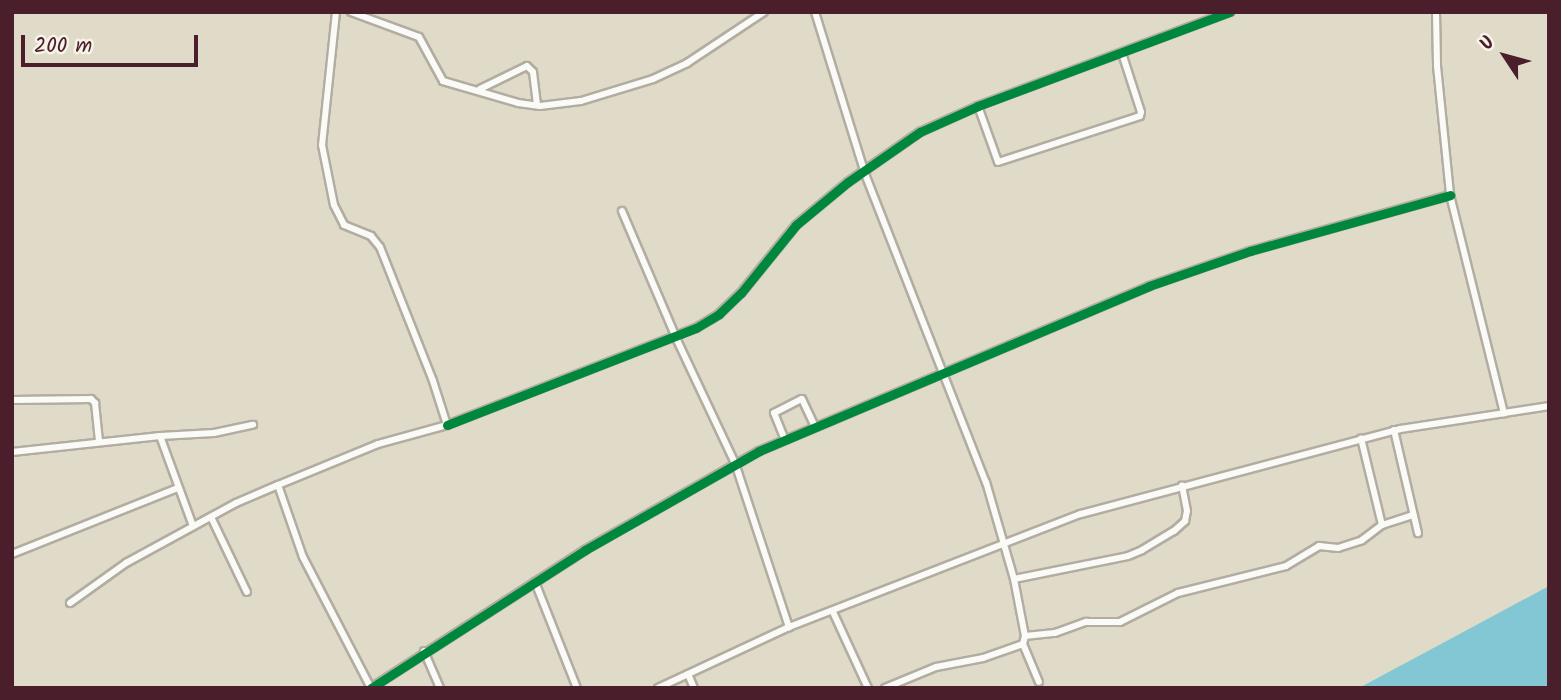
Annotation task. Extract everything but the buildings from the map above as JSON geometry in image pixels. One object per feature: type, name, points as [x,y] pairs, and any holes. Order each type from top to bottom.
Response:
[{"type":"street","points":[[336,12],[323,156],[341,222],[371,236],[380,247],[433,381],[447,425]]},
{"type":"street","points":[[351,12],[419,37],[441,79],[518,103],[537,106],[581,102],[653,79],[687,62],[764,12]]},
{"type":"street","points":[[815,12],[864,170],[986,482],[1014,579],[1024,640],[1039,682]]},
{"type":"street","points":[[70,603],[117,569],[193,526],[278,485],[378,444],[447,425],[676,338],[729,305],[796,225],[864,170],[908,139],[978,106],[1230,12]]},
{"type":"street","points":[[1436,12],[1437,66],[1450,195],[1504,413]]},
{"type":"street","points":[[978,106],[998,162],[1140,116],[1122,53]]},
{"type":"street","points":[[480,89],[527,66],[533,72],[537,106]]},
{"type":"street","points":[[278,485],[303,557],[371,688],[424,651],[535,582],[736,463],[785,440],[1110,302],[1213,263],[1450,195]]},
{"type":"street","points":[[622,211],[676,338],[736,463],[789,627]]},
{"type":"street","points":[[12,400],[91,399],[95,403],[99,442]]},
{"type":"street","points":[[785,440],[774,414],[802,399],[815,427]]},
{"type":"street","points":[[657,688],[789,627],[1081,514],[1394,430],[1549,405]]},
{"type":"street","points":[[12,452],[214,433],[253,425]]},
{"type":"street","points":[[1394,430],[1418,533]]},
{"type":"street","points":[[160,436],[193,526]]},
{"type":"street","points":[[1361,438],[1382,525]]},
{"type":"street","points":[[1014,579],[1128,556],[1142,550],[1174,531],[1185,520],[1187,510],[1182,485]]},
{"type":"street","points":[[12,554],[178,488]]},
{"type":"street","points":[[885,688],[936,667],[983,658],[1024,640],[1086,622],[1120,622],[1178,593],[1286,566],[1319,547],[1334,548],[1360,541],[1382,525],[1413,515]]},
{"type":"street","points":[[211,517],[247,592]]},
{"type":"street","points":[[535,582],[576,688]]},
{"type":"street","points":[[832,612],[868,688]]},
{"type":"street","points":[[424,651],[440,688]]},
{"type":"street","points":[[688,674],[694,688]]},
{"type":"water","points":[[1549,586],[1549,688],[1359,688]]},
{"type":"cycle path","points":[[447,425],[696,328],[719,314],[741,293],[796,225],[848,182],[920,132],[978,106],[1230,12]]},
{"type":"cycle path","points":[[371,688],[585,550],[759,451],[1149,286],[1250,251],[1450,195]]}]
